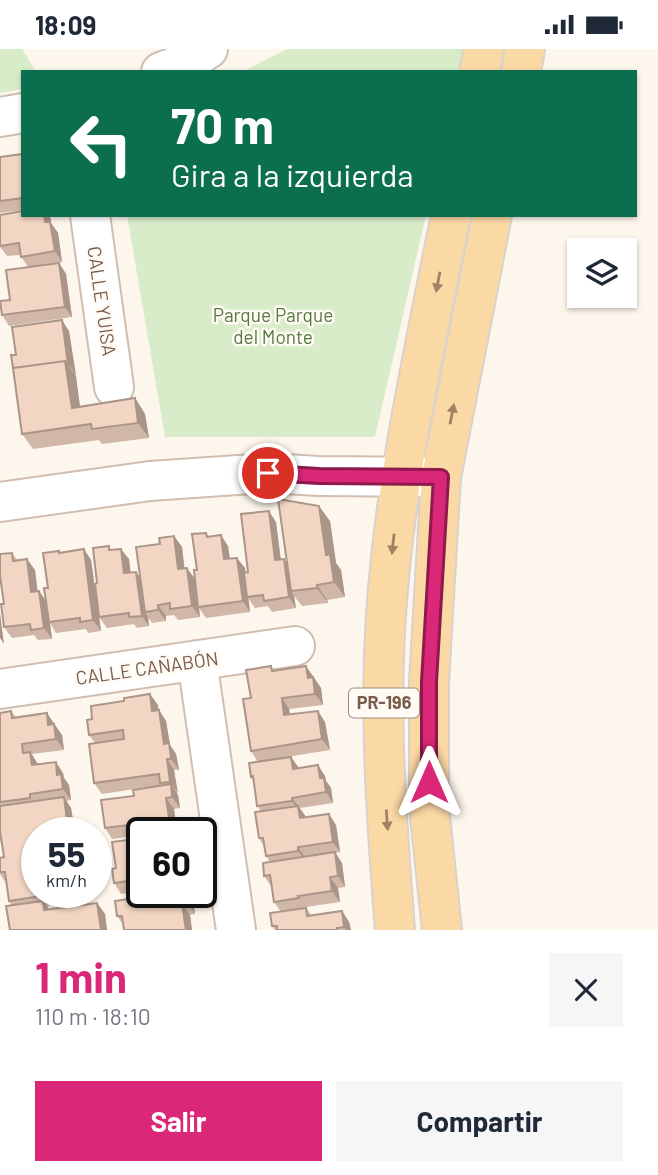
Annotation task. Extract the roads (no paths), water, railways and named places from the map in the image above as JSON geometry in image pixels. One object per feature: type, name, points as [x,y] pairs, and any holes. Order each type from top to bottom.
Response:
[{"type":"main road","points":[[479,70],[484,49]]},
{"type":"main road","points":[[521,70],[525,49]]},
{"type":"main road","name":"PR-196","points":[[394,930],[384,778],[384,654],[392,548],[406,443],[451,217]]},
{"type":"main road","name":"PR-196","points":[[442,930],[429,807],[429,682],[441,477],[492,217]]},
{"type":"street","points":[[166,70],[190,61],[208,49]]},
{"type":"street","points":[[0,117],[21,113]]},
{"type":"street","name":"CALLE YUISA","points":[[90,217],[114,387]]},
{"type":"street","points":[[0,502],[150,481],[268,473],[441,477]]},
{"type":"street","name":"CALLE CAÑABÓN","points":[[0,689],[295,646]]},
{"type":"street","points":[[197,660],[236,930]]},
{"type":"park label","name":"Parque Parque del Monte","points":[[273,326]]}]
